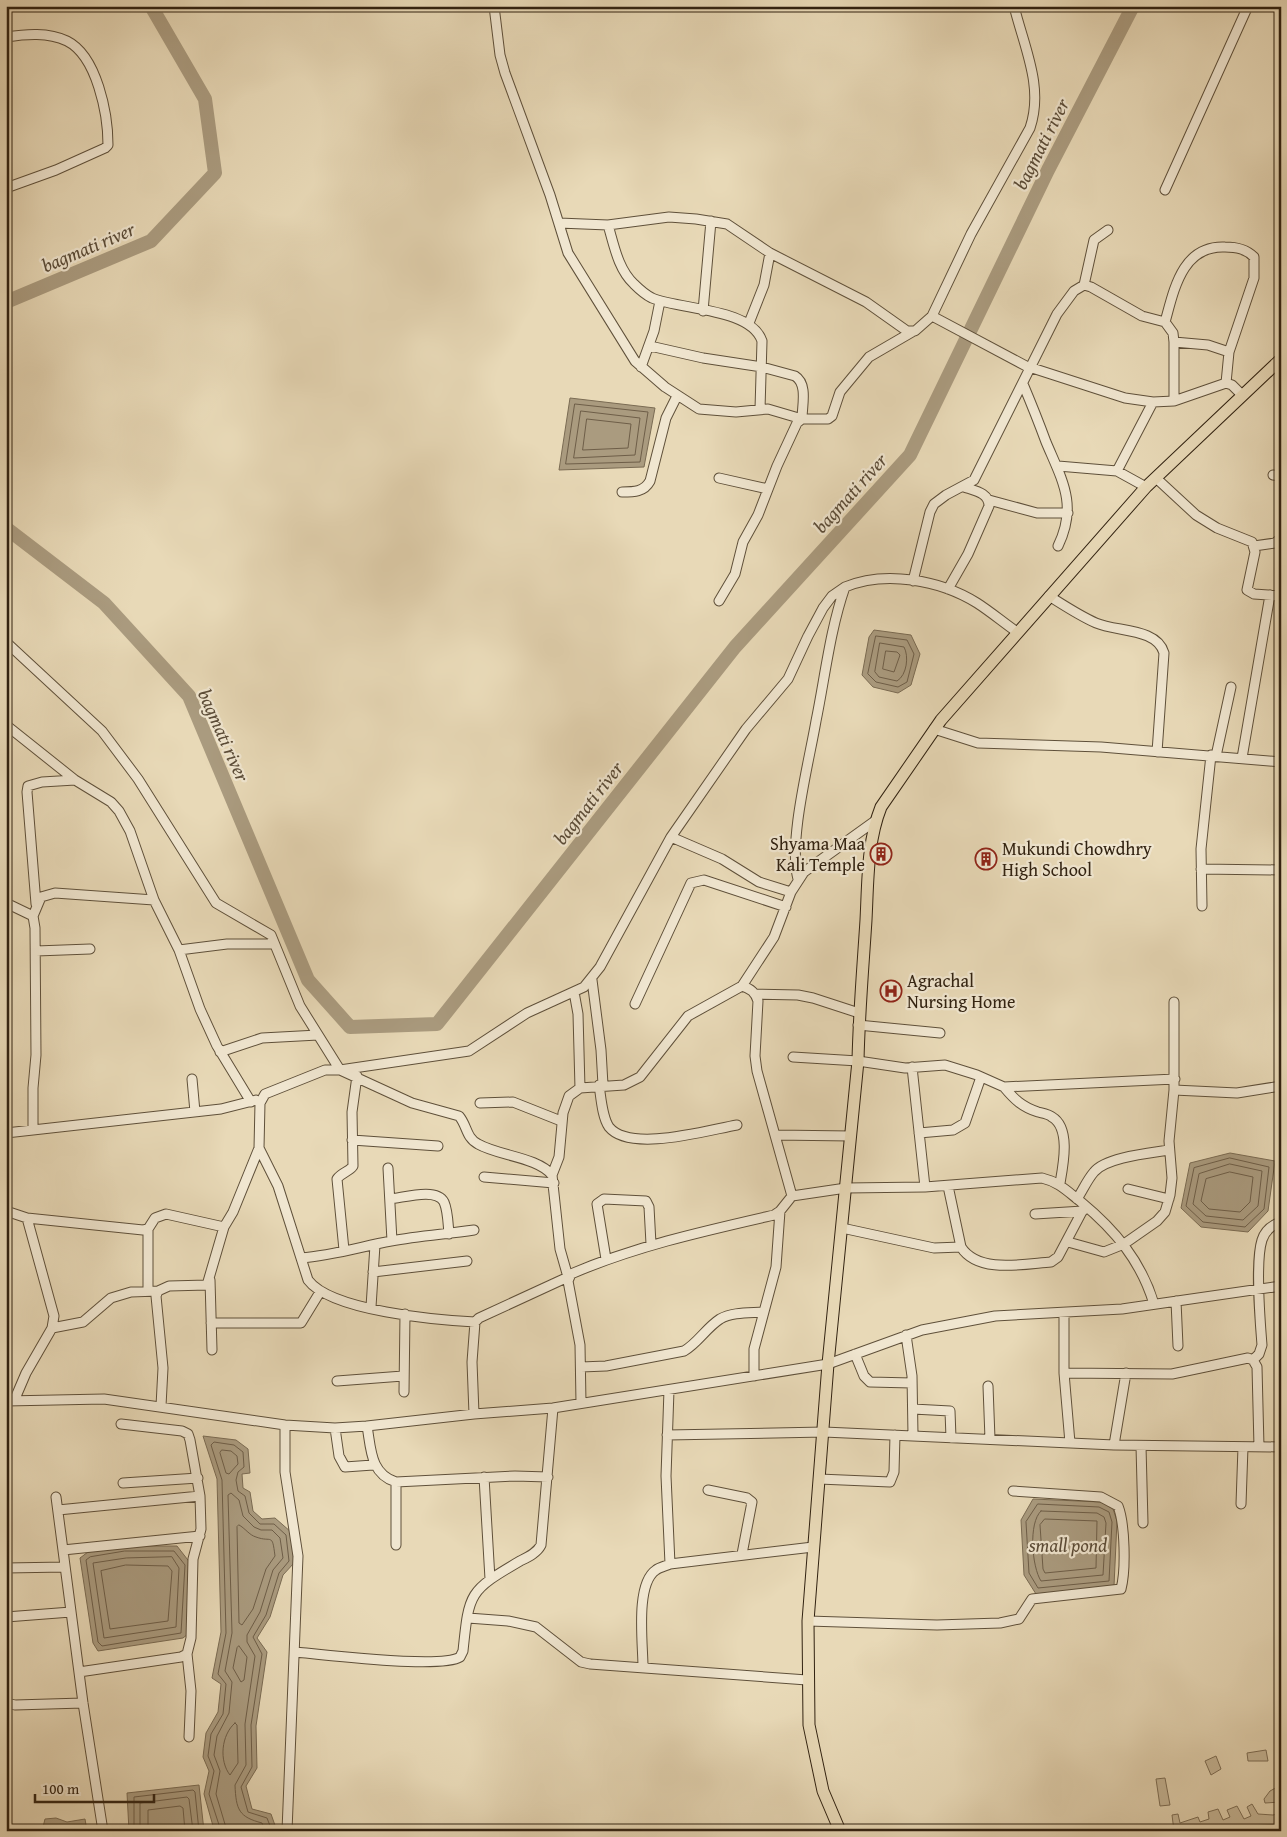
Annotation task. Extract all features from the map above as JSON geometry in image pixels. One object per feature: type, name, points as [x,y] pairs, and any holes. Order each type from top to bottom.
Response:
[{"type":"main road","points":[[840,1831],[823,1791],[809,1726],[807,1680],[808,1621],[828,1364],[858,1060],[858,1019],[869,872],[876,821],[881,807],[934,729],[1049,596],[1146,487],[1281,359]]},
{"type":"street","points":[[494,6],[500,55],[505,73],[568,253],[609,322],[641,367],[677,396],[699,409],[736,412],[760,409],[802,419],[828,419],[834,410],[840,392],[868,357],[926,324],[932,316],[971,234],[1030,128],[1036,111],[1035,82],[1014,6]]},
{"type":"street","points":[[1165,190],[1248,6]]},
{"type":"street","points":[[6,37],[44,35],[56,37],[69,42],[83,54],[90,64],[102,96],[108,145],[56,170],[6,188]]},
{"type":"street","points":[[558,223],[608,225],[669,218],[727,224],[770,254],[866,302],[890,321],[912,332]]},
{"type":"street","points":[[703,311],[712,221]]},
{"type":"street","points":[[608,225],[622,268],[632,283],[650,297],[703,311],[725,314],[749,323],[759,333],[762,341],[760,409]]},
{"type":"street","points":[[913,581],[930,512],[934,504],[946,495],[974,480],[1022,384],[1028,366],[1057,314],[1074,291],[1084,284],[1094,240],[1108,230]]},
{"type":"street","points":[[1165,322],[1180,274],[1191,258],[1220,247],[1240,248],[1249,252],[1254,257],[1254,278],[1229,352],[1226,383]]},
{"type":"street","points":[[749,323],[762,291],[770,254]]},
{"type":"street","points":[[1084,284],[1142,316],[1165,322],[1173,333],[1174,401]]},
{"type":"street","points":[[641,367],[650,346],[660,300]]},
{"type":"street","points":[[932,316],[1028,366],[1098,390],[1153,402],[1174,401],[1226,383],[1232,384],[1242,395]]},
{"type":"street","points":[[1174,342],[1208,345],[1229,352]]},
{"type":"street","points":[[650,346],[703,358],[762,367],[791,375],[802,382],[802,419]]},
{"type":"street","points":[[1022,384],[1066,486],[1068,513],[1064,533],[1058,546]]},
{"type":"street","points":[[622,492],[638,491],[648,485],[666,418],[677,396]]},
{"type":"street","points":[[1116,471],[1153,402]]},
{"type":"street","points":[[719,601],[735,574],[743,542],[758,515],[797,423],[802,419]]},
{"type":"street","points":[[1058,466],[1116,471],[1146,487]]},
{"type":"street","points":[[719,478],[768,489]]},
{"type":"street","points":[[1156,478],[1196,515],[1217,528],[1252,542],[1254,546],[1247,590],[1254,594],[1281,596]]},
{"type":"street","points":[[964,487],[984,494],[989,500],[1037,513],[1068,513]]},
{"type":"street","points":[[948,589],[968,554],[989,506],[989,500]]},
{"type":"street","points":[[1254,546],[1275,542],[1281,538]]},
{"type":"street","points":[[6,1133],[195,1112],[251,1102],[273,1090],[325,1070],[340,1070],[469,1051],[527,1013],[584,987],[592,980],[671,837],[746,729],[788,679],[808,636],[823,608],[832,596],[845,587],[861,580],[913,581],[948,589],[977,603],[1018,632]]},
{"type":"street","points":[[798,879],[794,864],[801,806],[833,630],[845,587]]},
{"type":"street","points":[[1242,758],[1270,595]]},
{"type":"street","points":[[1049,596],[1082,617],[1100,625],[1138,633],[1161,645],[1164,654],[1157,752]]},
{"type":"street","points":[[6,642],[102,731],[138,778],[177,838],[210,896],[228,911],[266,930],[274,944],[300,1006],[340,1070],[357,1076],[412,1103],[459,1116],[468,1135],[479,1145],[543,1166],[553,1179]]},
{"type":"street","points":[[1202,906],[1201,849],[1214,756],[1231,687]]},
{"type":"street","points":[[6,725],[75,780],[111,802],[119,811],[130,832],[154,900],[158,903],[179,950],[200,1009],[220,1052],[251,1102]]},
{"type":"street","points":[[934,729],[978,743],[1101,747],[1281,762]]},
{"type":"street","points":[[36,904],[28,786],[42,782],[75,780]]},
{"type":"street","points":[[581,1404],[580,1345],[568,1277],[560,1249],[553,1179],[558,1158],[561,1121],[569,1096],[580,1088],[624,1085],[634,1082],[688,1016],[742,986],[774,937],[798,879],[814,863],[876,821]]},
{"type":"street","points":[[671,837],[722,859],[759,882],[791,892]]},
{"type":"street","points":[[1201,869],[1281,870]]},
{"type":"street","points":[[635,1004],[692,883],[704,880],[786,907]]},
{"type":"street","points":[[33,1130],[33,1088],[36,1055],[36,950],[33,916],[36,904],[40,897],[54,893],[154,900]]},
{"type":"street","points":[[6,902],[33,916]]},
{"type":"street","points":[[179,950],[227,944],[274,944]]},
{"type":"street","points":[[36,950],[90,949]]},
{"type":"street","points":[[592,980],[601,1050],[601,1086],[607,1123],[616,1132],[632,1139],[651,1139],[737,1125]]},
{"type":"street","points":[[742,986],[751,989],[756,994],[758,1001],[755,1056],[757,1071],[792,1196]]},
{"type":"street","points":[[574,992],[578,1014],[580,1088]]},
{"type":"street","points":[[756,994],[813,998],[858,1019],[940,1033]]},
{"type":"street","points":[[1068,1242],[1100,1252],[1124,1244],[1158,1221],[1165,1212],[1172,1178],[1169,1124],[1175,1079],[1174,1002]]},
{"type":"street","points":[[220,1052],[273,1037],[318,1035]]},
{"type":"street","points":[[793,1056],[858,1060],[892,1067],[945,1065],[982,1077],[1004,1087],[1021,1105],[1052,1117],[1057,1121],[1063,1137],[1065,1155],[1060,1183]]},
{"type":"street","points":[[912,1067],[925,1187]]},
{"type":"street","points":[[344,1250],[338,1179],[340,1174],[351,1170],[353,1166],[352,1112],[357,1076]]},
{"type":"street","points":[[919,1133],[953,1130],[965,1123],[982,1077]]},
{"type":"street","points":[[192,1079],[195,1112]]},
{"type":"street","points":[[1004,1087],[1175,1079]]},
{"type":"street","points":[[1174,1090],[1237,1093],[1281,1086]]},
{"type":"street","points":[[212,1350],[210,1280],[224,1227],[233,1212],[259,1148],[261,1098]]},
{"type":"street","points":[[480,1103],[513,1102],[561,1121]]},
{"type":"street","points":[[775,1135],[851,1136]]},
{"type":"street","points":[[352,1140],[438,1146]]},
{"type":"street","points":[[259,1148],[278,1186],[308,1280],[320,1292],[340,1301],[405,1314],[437,1320],[475,1322]]},
{"type":"street","points":[[1077,1199],[1094,1171],[1100,1167],[1132,1156],[1169,1150]]},
{"type":"street","points":[[388,1168],[392,1241]]},
{"type":"street","points":[[484,1177],[553,1179]]},
{"type":"street","points":[[474,1414],[472,1362],[475,1322],[479,1318],[606,1259],[651,1244],[774,1215],[780,1211],[792,1196],[846,1188],[948,1186],[1042,1178],[1060,1183],[1077,1199],[1084,1209],[1124,1244],[1149,1288],[1154,1304]]},
{"type":"street","points":[[948,1186],[961,1246],[965,1253],[994,1265],[1051,1262],[1058,1257],[1068,1242],[1084,1209]]},
{"type":"street","points":[[1128,1189],[1169,1199]]},
{"type":"street","points":[[390,1199],[430,1194],[438,1196],[443,1200],[446,1207],[449,1234]]},
{"type":"street","points":[[606,1259],[597,1204],[604,1199],[646,1202],[649,1207],[651,1244]]},
{"type":"street","points":[[1035,1214],[1084,1209]]},
{"type":"street","points":[[6,1211],[27,1218],[148,1229]]},
{"type":"street","points":[[754,1376],[754,1350],[776,1267],[780,1211]]},
{"type":"street","points":[[148,1292],[148,1229],[155,1218],[166,1214],[224,1227]]},
{"type":"street","points":[[10,1401],[52,1328],[54,1316],[27,1218]]},
{"type":"street","points":[[1253,1360],[1259,1354],[1262,1345],[1259,1259],[1262,1240],[1267,1231],[1281,1222]]},
{"type":"street","points":[[842,1228],[934,1248],[961,1246]]},
{"type":"street","points":[[301,1258],[326,1257],[344,1250],[392,1241],[474,1230]]},
{"type":"street","points":[[371,1307],[375,1245]]},
{"type":"street","points":[[373,1272],[467,1261]]},
{"type":"street","points":[[52,1328],[83,1322],[111,1298],[132,1292],[158,1291],[169,1286],[207,1285],[210,1280]]},
{"type":"street","points":[[10,1401],[104,1399],[285,1425],[335,1428],[367,1426],[474,1414],[553,1408],[828,1364],[906,1336],[995,1316],[1122,1309],[1281,1286]]},
{"type":"street","points":[[158,1291],[156,1303],[162,1335],[164,1368],[161,1406]]},
{"type":"street","points":[[211,1323],[301,1323],[320,1292]]},
{"type":"street","points":[[1176,1301],[1178,1346]]},
{"type":"street","points":[[581,1367],[606,1366],[684,1351],[692,1346],[721,1318],[763,1312]]},
{"type":"street","points":[[1064,1313],[1064,1373],[1070,1442]]},
{"type":"street","points":[[404,1392],[405,1314]]},
{"type":"street","points":[[906,1336],[912,1383],[913,1435]]},
{"type":"street","points":[[855,1354],[864,1376],[870,1382],[912,1383]]},
{"type":"street","points":[[1064,1373],[1172,1374],[1248,1358],[1253,1360],[1257,1367],[1259,1447]]},
{"type":"street","points":[[1114,1445],[1126,1373]]},
{"type":"street","points":[[337,1381],[403,1376]]},
{"type":"street","points":[[988,1386],[990,1439]]},
{"type":"street","points":[[669,1390],[666,1515],[670,1564]]},
{"type":"street","points":[[296,1652],[386,1660],[455,1660],[463,1651],[470,1602],[474,1592],[490,1578],[539,1549],[543,1536],[553,1408]]},
{"type":"street","points":[[913,1409],[950,1410],[951,1438]]},
{"type":"street","points":[[121,1424],[182,1431],[188,1434],[198,1478],[200,1536],[193,1559],[192,1638],[187,1654],[191,1691],[189,1737]]},
{"type":"street","points":[[285,1425],[285,1472],[298,1556],[296,1652],[287,1831]]},
{"type":"street","points":[[367,1426],[374,1465],[390,1480],[396,1482],[484,1477],[548,1477]]},
{"type":"street","points":[[335,1428],[339,1456],[345,1467],[374,1465]]},
{"type":"street","points":[[667,1435],[824,1432],[1141,1446],[1281,1447]]},
{"type":"street","points":[[819,1479],[890,1482],[894,1472],[895,1435]]},
{"type":"street","points":[[1141,1446],[1143,1523]]},
{"type":"street","points":[[1241,1504],[1243,1447]]},
{"type":"street","points":[[484,1477],[490,1578]]},
{"type":"street","points":[[123,1483],[198,1478]]},
{"type":"street","points":[[396,1482],[396,1544]]},
{"type":"street","points":[[708,1490],[750,1500],[751,1508],[742,1554]]},
{"type":"street","points":[[808,1621],[937,1625],[1000,1623],[1019,1619],[1032,1599],[1121,1589],[1123,1576],[1122,1516],[1118,1506],[1101,1497],[1014,1491]]},
{"type":"street","points":[[58,1510],[200,1496]]},
{"type":"street","points":[[56,1497],[82,1703],[103,1831]]},
{"type":"street","points":[[63,1550],[200,1536]]},
{"type":"street","points":[[643,1667],[643,1592],[655,1570],[670,1564],[813,1547]]},
{"type":"street","points":[[6,1568],[65,1567]]},
{"type":"street","points":[[6,1617],[71,1612]]},
{"type":"street","points":[[468,1618],[508,1620],[536,1626],[581,1662],[807,1680]]},
{"type":"street","points":[[79,1672],[181,1657],[187,1654]]},
{"type":"street","points":[[6,1703],[15,1705],[82,1703]]},
{"type":"shaded area","points":[[1266,1750],[1268,1761],[1248,1761],[1247,1753]]},
{"type":"shaded area","points":[[1216,1756],[1221,1769],[1211,1775],[1205,1761]]},
{"type":"shaded area","points":[[1165,1778],[1170,1805],[1160,1806],[1156,1779]]},
{"type":"shaded area","points":[[1281,1785],[1281,1802],[1265,1803],[1264,1799],[1270,1791]]},
{"type":"shaded area","points":[[1252,1804],[1258,1814],[1273,1815],[1281,1813],[1281,1824],[1174,1831],[1172,1815],[1178,1814],[1180,1823],[1198,1817],[1200,1822],[1209,1819],[1208,1812],[1218,1809],[1223,1820],[1230,1817],[1227,1810],[1237,1806],[1244,1819],[1251,1816],[1247,1807]]},
{"type":"water","points":[[570,398],[655,408],[644,467],[559,470]]},
{"type":"water","points":[[874,630],[911,635],[920,654],[911,685],[898,693],[873,687],[862,675],[869,637]]},
{"type":"water","points":[[1230,1153],[1275,1161],[1268,1211],[1248,1232],[1201,1227],[1181,1208],[1190,1163]]},
{"type":"water","points":[[203,1436],[236,1440],[248,1449],[250,1473],[242,1474],[243,1488],[250,1492],[253,1511],[262,1519],[275,1518],[291,1532],[294,1563],[283,1575],[270,1617],[257,1638],[267,1652],[256,1726],[257,1768],[246,1786],[252,1809],[271,1814],[277,1831],[218,1831],[213,1826],[204,1794],[209,1771],[203,1757],[206,1733],[218,1712],[221,1684],[212,1678],[221,1632],[217,1479]]},
{"type":"water","name":"small pond","points":[[1033,1499],[1101,1502],[1113,1509],[1117,1521],[1114,1586],[1036,1594],[1024,1575],[1021,1520]]},
{"type":"water","points":[[125,1546],[177,1546],[191,1564],[188,1634],[183,1638],[98,1651],[93,1643],[80,1558],[88,1552]]},
{"type":"water","points":[[199,1785],[204,1831],[129,1831],[127,1793]]},
{"type":"water","points":[[56,1818],[67,1822],[85,1819],[87,1831],[42,1831],[45,1819]]},
{"type":"waterway","name":"bagmati river","points":[[6,302],[151,241],[215,173],[205,99],[151,6]]},
{"type":"waterway","name":"bagmati river","points":[[6,528],[104,603],[189,696],[308,980],[350,1027],[437,1024],[735,647],[910,455],[1048,170],[1133,6]]},
{"type":"place","name":"Shyama Maa Kali Temple","points":[[881,854]]},
{"type":"place","name":"Mukundi Chowdhry High School","points":[[986,859]]},
{"type":"place","name":"Agrachal Nursing Home","points":[[891,991]]}]
